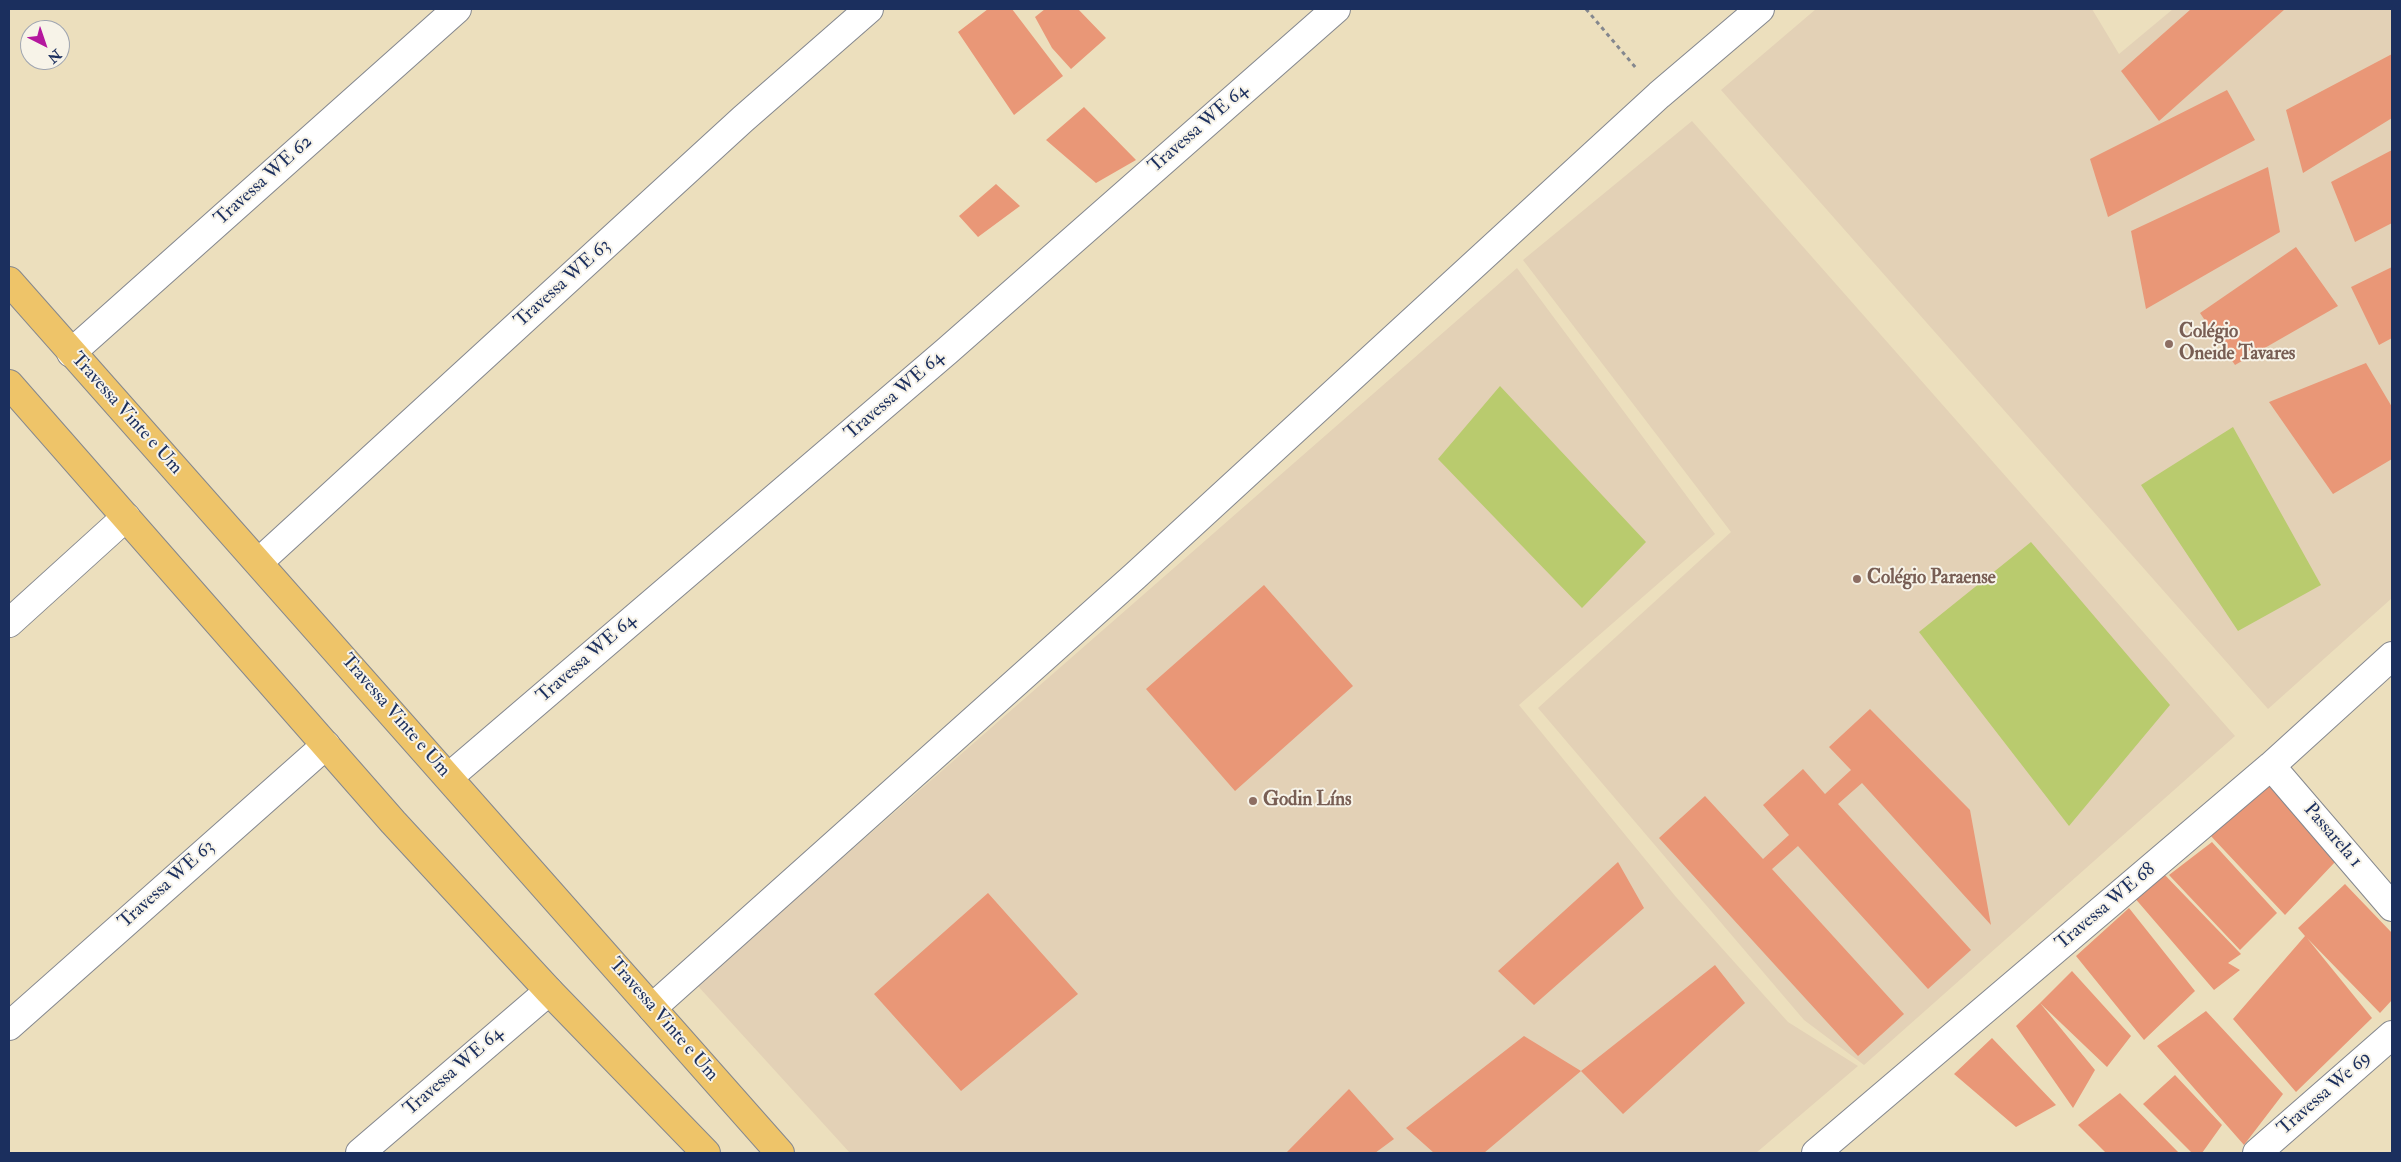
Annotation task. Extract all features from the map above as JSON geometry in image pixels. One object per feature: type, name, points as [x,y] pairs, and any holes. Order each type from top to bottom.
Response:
[{"type":"main road","name":"Travessa Vinte e Um","points":[[9,281],[780,1153]]},
{"type":"main road","points":[[9,384],[393,822],[549,991],[706,1153]]},
{"type":"street","name":"Travessa WE 62","points":[[71,353],[457,9]]},
{"type":"street","name":"Travessa WE 63","points":[[259,562],[743,119],[869,9]]},
{"type":"street","name":"Travessa WE 64","points":[[449,777],[939,357],[1336,9]]},
{"type":"street","points":[[652,1008],[1135,576],[1660,95],[1760,9]]},
{"type":"street","points":[[9,622],[126,517]]},
{"type":"street","name":"Travessa WE 68","points":[[1816,1153],[2271,766],[2392,656]]},
{"type":"street","name":"Travessa WE 63","points":[[9,1026],[326,745]]},
{"type":"street","name":"Passarela 1","points":[[2271,766],[2392,907]]},
{"type":"street","name":"Travessa WE 64","points":[[360,1153],[549,991]]},
{"type":"street","name":"Travessa We 69","points":[[2257,1153],[2392,1034]]},
{"type":"path","points":[[1586,9],[1660,95]]},
{"type":"shaded area","name":"Colégio Oneide Tavares","points":[[1816,9],[2092,9],[2119,54],[2173,9],[2392,9],[2392,598],[2268,709],[1721,90]]},
{"type":"shaded area","points":[[1692,121],[2235,736],[1864,1065],[1804,1020],[1538,708],[1731,532],[1523,260]]},
{"type":"shaded area","name":"Godin Líns","points":[[1517,268],[1715,534],[1519,705],[1676,897],[1788,1022],[1858,1066],[1756,1153],[850,1153],[697,985]]},
{"type":"green space","points":[[1500,386],[1646,542],[1582,608],[1438,459]]},
{"type":"green space","points":[[2233,427],[2321,585],[2238,631],[2141,485]]},
{"type":"green space","points":[[2031,542],[2170,705],[2069,826],[1919,632]]},
{"type":"building","points":[[988,9],[1012,9],[1063,76],[1014,115],[958,32]]},
{"type":"building","points":[[1045,9],[1078,9],[1106,38],[1071,69],[1052,48],[1035,17]]},
{"type":"building","points":[[2191,9],[2285,9],[2159,121],[2121,71]]},
{"type":"building","points":[[2392,54],[2392,118],[2303,173],[2286,110]]},
{"type":"building","points":[[2227,90],[2255,140],[2108,217],[2090,159]]},
{"type":"building","points":[[1084,107],[1136,160],[1096,183],[1046,140]]},
{"type":"building","points":[[2392,150],[2392,223],[2355,242],[2331,182]]},
{"type":"building","points":[[2268,167],[2280,232],[2146,309],[2131,231]]},
{"type":"building","points":[[996,184],[1020,206],[978,237],[959,216]]},
{"type":"building","points":[[2296,247],[2338,306],[2235,365],[2200,313]]},
{"type":"building","points":[[2392,267],[2392,338],[2379,345],[2351,287]]},
{"type":"building","points":[[2366,363],[2392,407],[2392,459],[2333,494],[2269,402]]},
{"type":"building","points":[[1264,585],[1353,686],[1235,791],[1146,689]]},
{"type":"building","points":[[1870,709],[1970,810],[1991,925],[1862,783],[1838,804],[1971,950],[1928,989],[1798,846],[1772,869],[1904,1014],[1858,1056],[1659,838],[1705,796],[1763,859],[1789,835],[1763,805],[1803,769],[1825,794],[1851,770],[1829,747]]},
{"type":"building","points":[[2267,783],[2335,862],[2285,915],[2209,834]]},
{"type":"building","points":[[2212,842],[2277,913],[2240,950],[2169,875]]},
{"type":"building","points":[[1618,862],[1644,908],[1534,1005],[1498,971]]},
{"type":"building","points":[[2163,873],[2241,954],[2228,963],[2240,970],[2214,990],[2133,896]]},
{"type":"building","points":[[2345,884],[2392,933],[2392,1000],[2380,1013],[2307,938],[2372,1018],[2296,1092],[2233,1019],[2305,936],[2298,928]]},
{"type":"building","points":[[988,893],[1078,994],[961,1091],[874,994]]},
{"type":"building","points":[[2129,908],[2195,991],[2144,1040],[2076,956]]},
{"type":"building","points":[[1715,965],[1745,1003],[1623,1114],[1581,1071]]},
{"type":"building","points":[[2072,971],[2131,1036],[2107,1067],[2040,1003]]},
{"type":"building","points":[[2040,1003],[2095,1070],[2073,1108],[2016,1026]]},
{"type":"building","points":[[2206,1011],[2283,1094],[2244,1145],[2157,1046]]},
{"type":"building","points":[[1524,1036],[1581,1071],[1484,1153],[1434,1153],[1406,1128]]},
{"type":"building","points":[[1992,1038],[2056,1105],[2016,1127],[1954,1074]]},
{"type":"building","points":[[2175,1075],[2222,1125],[2202,1153],[2192,1153],[2143,1104]]},
{"type":"building","points":[[1349,1089],[1394,1139],[1375,1153],[1286,1153]]},
{"type":"building","points":[[2120,1093],[2179,1153],[2106,1153],[2078,1125]]},
{"type":"place","name":"Colégio Oneide Tavares","points":[[2169,344]]},
{"type":"place","name":"Colégio Paraense","points":[[1857,579]]},
{"type":"place","name":"Godin Líns","points":[[1253,801]]}]
